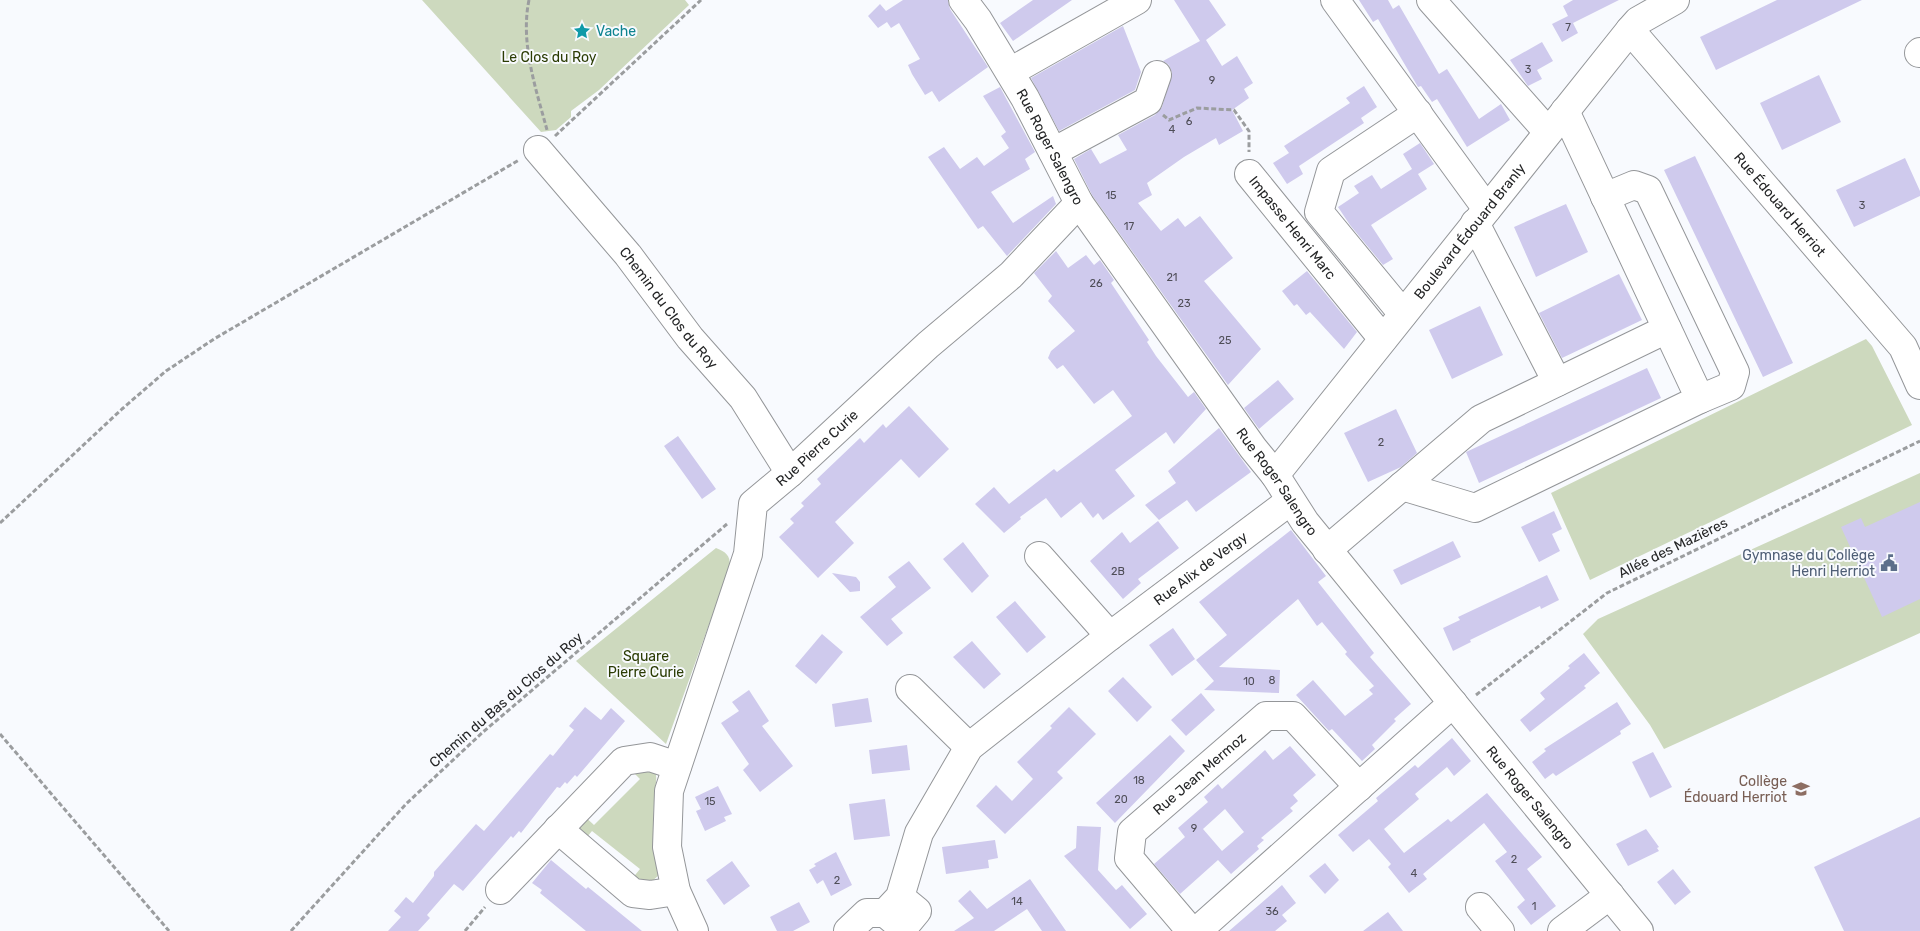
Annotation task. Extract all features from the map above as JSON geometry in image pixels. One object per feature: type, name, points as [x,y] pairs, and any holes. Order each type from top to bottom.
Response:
[{"type":"street","name":"Rue Roger Salengro","points":[[963,0],[978,20],[1010,72],[1079,203],[1253,448],[1275,475],[1290,501],[1327,550],[1639,931]]},
{"type":"street","points":[[1010,72],[1137,0]]},
{"type":"street","points":[[1336,0],[1418,113],[1481,216],[1556,382]]},
{"type":"street","points":[[1431,0],[1548,132]]},
{"type":"street","name":"Boulevard Édouard Branly","points":[[1275,475],[1630,30],[1638,21],[1675,0]]},
{"type":"street","name":"Rue Édouard Herriot","points":[[1630,30],[1903,347],[1920,386]]},
{"type":"street","points":[[1053,152],[1148,101],[1157,74]]},
{"type":"street","points":[[1565,111],[1700,399]]},
{"type":"street","points":[[1403,314],[1319,212],[1331,171],[1418,113]]},
{"type":"street","name":"Chemin du Clos du Roy","points":[[545,145],[690,338],[743,398],[790,473]]},
{"type":"street","name":"Impasse Henri Marc","points":[[1249,174],[1383,339]]},
{"type":"street","points":[[1402,486],[1475,508],[1700,399],[1731,386],[1735,372],[1648,190],[1634,185],[1605,197]]},
{"type":"street","name":"Rue Pierre Curie","points":[[753,504],[790,473],[928,345],[1011,276],[1079,203]]},
{"type":"street","points":[[1327,550],[1481,419],[1667,329]]},
{"type":"street","name":"Rue Alix de Vergy","points":[[898,917],[920,833],[969,747],[1110,636],[1290,501]]},
{"type":"street","points":[[694,931],[676,891],[667,847],[669,791],[748,554],[753,504]]},
{"type":"street","points":[[1038,556],[1110,636]]},
{"type":"street","points":[[910,689],[969,747]]},
{"type":"street","points":[[1197,931],[1359,787],[1455,706]]},
{"type":"street","name":"Rue Jean Mermoz","points":[[1191,931],[1129,858],[1132,832],[1266,716],[1293,716],[1359,787]]},
{"type":"street","points":[[500,890],[624,761],[650,757],[677,766]]},
{"type":"street","points":[[558,829],[633,893],[650,895],[676,891]]},
{"type":"street","points":[[1562,931],[1610,895]]},
{"type":"street","points":[[1480,907],[1500,931]]},
{"type":"street","points":[[848,931],[867,912],[898,917]]},
{"type":"path","points":[[529,0],[528,37],[531,67],[547,131],[545,145]]},
{"type":"path","points":[[0,523],[122,409],[166,371],[214,339],[338,268],[494,173],[545,145],[701,0]]},
{"type":"path","name":"Impasse Henri Marc","points":[[1148,101],[1169,120],[1197,108],[1234,110],[1249,130],[1249,174]]},
{"type":"path","name":"Allée des Mazières","points":[[1455,706],[1607,593],[1920,441]]},
{"type":"path","name":"Chemin du Bas du Clos du Roy","points":[[291,931],[406,804],[483,732],[753,504]]},
{"type":"path","points":[[0,734],[169,931]]},
{"type":"path","points":[[465,931],[500,890]]},
{"type":"green space","name":"Le Clos du Roy","points":[[422,0],[685,0],[689,5],[599,90],[571,111],[571,117],[556,130],[541,132]]},
{"type":"green space","points":[[1866,339],[1872,346],[1912,425],[1590,580],[1551,493]]},
{"type":"green space","points":[[1920,473],[1920,633],[1664,749],[1650,725],[1583,634],[1598,619]]},
{"type":"green space","name":"Square Pierre Curie","points":[[716,548],[727,554],[730,566],[666,744],[576,661]]},
{"type":"green space","points":[[654,767],[656,780],[654,829],[659,875],[649,884],[631,880],[640,869],[592,831],[582,843],[576,820],[582,814],[594,825],[640,779],[629,768]]},
{"type":"building","points":[[903,0],[948,0],[950,9],[988,67],[939,102],[932,91],[925,95],[908,65],[920,59],[899,23],[891,28],[887,22],[878,28],[868,16],[880,4],[886,11]]},
{"type":"building","points":[[1033,0],[1072,0],[1013,41],[1000,23]]},
{"type":"building","points":[[1174,0],[1209,0],[1226,25],[1206,40],[1222,66],[1237,56],[1253,83],[1244,89],[1249,98],[1232,110],[1243,131],[1219,145],[1216,138],[1184,157],[1147,183],[1152,195],[1138,203],[1161,231],[1178,218],[1185,227],[1200,216],[1233,258],[1204,281],[1261,349],[1228,385],[1092,195],[1074,159],[1091,149],[1100,164],[1127,150],[1118,135],[1155,115],[1162,107],[1172,73],[1169,65],[1163,61],[1200,41]]},
{"type":"building","points":[[1359,0],[1388,0],[1393,9],[1399,5],[1439,74],[1447,69],[1479,119],[1501,104],[1510,120],[1467,147],[1437,99],[1432,102],[1421,86],[1418,87],[1378,19],[1373,22]]},
{"type":"building","points":[[1573,0],[1619,0],[1573,23],[1578,33],[1562,42],[1552,24],[1568,16],[1563,6]]},
{"type":"building","points":[[1777,0],[1862,0],[1716,70],[1700,37]]},
{"type":"building","points":[[1123,26],[1141,72],[1135,90],[1059,131],[1031,78]]},
{"type":"building","points":[[1542,42],[1553,61],[1537,70],[1542,79],[1528,86],[1510,60]]},
{"type":"building","points":[[1819,75],[1841,122],[1782,150],[1760,103]]},
{"type":"building","points":[[1364,86],[1377,107],[1361,118],[1364,123],[1299,166],[1303,174],[1287,184],[1273,163],[1289,153],[1284,146],[1350,103],[1346,98]]},
{"type":"building","points":[[1000,87],[1035,152],[1025,159],[1030,169],[991,192],[1013,223],[1053,196],[1056,204],[1007,256],[983,226],[978,229],[928,157],[944,147],[960,169],[977,157],[984,166],[1009,148],[1001,136],[1006,132],[983,96]]},
{"type":"building","points":[[1420,143],[1434,164],[1418,174],[1427,189],[1371,225],[1393,259],[1383,265],[1350,225],[1338,207],[1359,193],[1354,186],[1372,175],[1381,189],[1412,169],[1403,154]]},
{"type":"building","points":[[1695,156],[1793,363],[1763,377],[1664,170]]},
{"type":"building","points":[[1905,158],[1920,191],[1920,196],[1854,227],[1836,190]]},
{"type":"building","points":[[1566,204],[1588,252],[1536,277],[1514,227]]},
{"type":"building","points":[[1056,251],[1068,268],[1086,255],[1094,265],[1100,260],[1114,280],[1111,283],[1149,340],[1147,342],[1156,356],[1188,397],[1194,392],[1206,409],[1174,444],[1166,432],[1115,470],[1135,496],[1103,520],[1098,513],[1093,518],[1081,502],[1061,518],[1046,498],[1020,517],[1021,519],[1004,533],[975,504],[994,487],[1009,504],[1054,469],[1057,472],[1132,416],[1113,390],[1094,404],[1063,365],[1057,369],[1048,358],[1051,351],[1075,331],[1048,301],[1052,296],[1034,273]]},
{"type":"building","points":[[1307,271],[1357,332],[1344,349],[1310,312],[1306,315],[1297,304],[1294,306],[1282,291]]},
{"type":"building","points":[[1619,274],[1642,320],[1562,358],[1539,313]]},
{"type":"building","points":[[1480,306],[1503,355],[1452,379],[1429,330]]},
{"type":"building","points":[[1647,368],[1661,398],[1479,483],[1466,452]]},
{"type":"building","points":[[1278,380],[1294,399],[1259,429],[1244,408]]},
{"type":"building","points":[[909,406],[949,449],[919,478],[901,459],[835,522],[854,543],[818,578],[779,537],[794,523],[790,519],[804,506],[801,503],[821,484],[817,479],[860,438],[864,443],[883,424],[886,428]]},
{"type":"building","points":[[1396,409],[1417,453],[1401,467],[1368,482],[1344,433]]},
{"type":"building","points":[[1219,428],[1251,472],[1196,512],[1187,500],[1159,520],[1145,505],[1176,483],[1168,471]]},
{"type":"building","points":[[678,436],[716,489],[702,499],[664,446]]},
{"type":"building","name":"Gymnase du Collège Henri Herriot","points":[[1920,502],[1920,599],[1882,617],[1841,527],[1861,518],[1865,527]]},
{"type":"building","points":[[1554,511],[1562,529],[1552,534],[1560,551],[1539,562],[1521,527]]},
{"type":"building","points":[[1158,521],[1179,548],[1138,579],[1141,583],[1123,599],[1090,561],[1122,532],[1130,543]]},
{"type":"building","points":[[1291,530],[1326,576],[1318,582],[1374,653],[1370,657],[1411,704],[1394,719],[1396,721],[1372,745],[1375,749],[1362,761],[1332,729],[1329,731],[1296,695],[1313,680],[1345,716],[1373,694],[1369,690],[1374,686],[1345,654],[1347,652],[1322,622],[1317,626],[1298,599],[1219,667],[1280,670],[1279,693],[1204,690],[1214,681],[1196,660],[1227,635],[1199,602]]},
{"type":"building","points":[[1453,541],[1461,557],[1401,585],[1393,570]]},
{"type":"building","points":[[963,542],[989,576],[972,593],[943,559]]},
{"type":"building","points":[[909,561],[931,588],[891,619],[903,633],[887,646],[860,617],[896,587],[888,577]]},
{"type":"building","points":[[832,573],[856,577],[860,582],[860,591],[850,592]]},
{"type":"building","points":[[1547,575],[1559,600],[1541,609],[1540,606],[1470,640],[1471,642],[1453,651],[1443,628],[1460,620],[1458,617]]},
{"type":"building","points":[[1015,601],[1046,637],[1027,653],[996,617]]},
{"type":"building","points":[[1173,628],[1195,659],[1172,676],[1149,645]]},
{"type":"building","points":[[822,634],[843,652],[816,684],[795,666]]},
{"type":"building","points":[[972,641],[1001,674],[984,689],[953,657]]},
{"type":"building","points":[[1584,653],[1600,673],[1584,686],[1586,688],[1530,732],[1520,720],[1545,699],[1540,693],[1570,668],[1568,666]]},
{"type":"building","points":[[1123,677],[1152,707],[1137,722],[1108,691]]},
{"type":"building","points":[[749,690],[769,721],[762,726],[793,766],[760,792],[743,770],[749,764],[721,723],[739,711],[732,702]]},
{"type":"building","points":[[1201,693],[1215,710],[1186,736],[1171,720]]},
{"type":"building","points":[[868,698],[872,722],[835,727],[832,704]]},
{"type":"building","points":[[1617,702],[1631,724],[1620,731],[1621,734],[1556,776],[1553,773],[1545,779],[1532,762],[1546,751],[1544,749]]},
{"type":"building","points":[[585,707],[601,720],[611,708],[625,721],[577,777],[575,775],[567,784],[565,782],[560,788],[557,787],[521,833],[519,831],[513,838],[511,836],[463,891],[454,884],[427,915],[430,918],[418,931],[388,931],[401,917],[394,911],[406,897],[413,903],[434,876],[434,872],[476,824],[484,831],[550,754],[553,756],[574,730],[569,726]]},
{"type":"building","points":[[1069,707],[1096,734],[1057,772],[1063,778],[1005,834],[976,806],[996,785],[1012,801],[1033,779],[1017,762],[1052,728],[1050,726]]},
{"type":"building","points":[[1170,735],[1185,751],[1115,823],[1096,803]]},
{"type":"building","points":[[1452,738],[1471,761],[1454,776],[1447,767],[1415,794],[1419,799],[1384,829],[1404,853],[1448,819],[1451,822],[1487,793],[1542,857],[1527,869],[1556,906],[1531,925],[1517,907],[1525,900],[1495,861],[1507,852],[1484,823],[1423,874],[1427,879],[1409,893],[1388,867],[1391,864],[1369,839],[1353,852],[1338,835],[1378,801],[1376,798],[1415,765],[1418,768]]},
{"type":"building","points":[[907,745],[910,770],[872,774],[869,750]]},
{"type":"building","points":[[1290,746],[1316,775],[1293,795],[1298,801],[1290,808],[1293,811],[1261,838],[1264,840],[1257,846],[1259,849],[1231,874],[1218,860],[1180,894],[1154,864],[1185,837],[1178,828],[1208,802],[1204,797],[1218,784],[1222,789],[1265,750],[1273,760]],"holes":[[[1225,809],[1244,832],[1222,851],[1203,829]]]},
{"type":"building","points":[[1653,752],[1672,787],[1650,798],[1632,762]]},
{"type":"building","points":[[718,786],[732,814],[724,817],[726,821],[705,831],[696,811],[701,809],[695,797]]},
{"type":"building","points":[[885,799],[890,836],[854,840],[849,804]]},
{"type":"building","points":[[1920,817],[1920,931],[1844,931],[1814,867]]},
{"type":"building","points":[[1077,826],[1101,827],[1098,870],[1116,890],[1122,885],[1147,914],[1130,929],[1064,856],[1076,848]]},
{"type":"building","points":[[1646,829],[1659,847],[1657,848],[1659,851],[1628,866],[1616,844]]},
{"type":"building","points":[[995,840],[998,858],[988,860],[989,868],[946,874],[942,847]]},
{"type":"building","points":[[836,852],[852,885],[831,896],[823,880],[817,884],[809,870],[816,866],[814,864]]},
{"type":"building","points":[[551,860],[642,931],[586,931],[540,893],[542,890],[532,883]]},
{"type":"building","points":[[732,861],[750,886],[724,905],[706,880]]},
{"type":"building","points":[[1325,863],[1339,880],[1325,894],[1309,876]]},
{"type":"building","points":[[1673,869],[1691,892],[1675,905],[1657,882]]},
{"type":"building","points":[[1030,879],[1066,931],[1042,931],[1027,909],[994,931],[954,931],[974,918],[958,901],[970,890],[987,909]]},
{"type":"building","points":[[1282,885],[1296,903],[1282,915],[1287,921],[1275,931],[1229,931]]},
{"type":"building","points":[[799,902],[810,922],[793,931],[777,931],[770,917]]},
{"type":"building","points":[[1388,912],[1403,931],[1363,931]]},
{"type":"place","name":"Vache","points":[[582,31]]},
{"type":"place","name":"Gymnase du Collège Henri Herriot","points":[[1889,563]]},
{"type":"place","name":"Collège Édouard Herriot","points":[[1801,789]]}]
